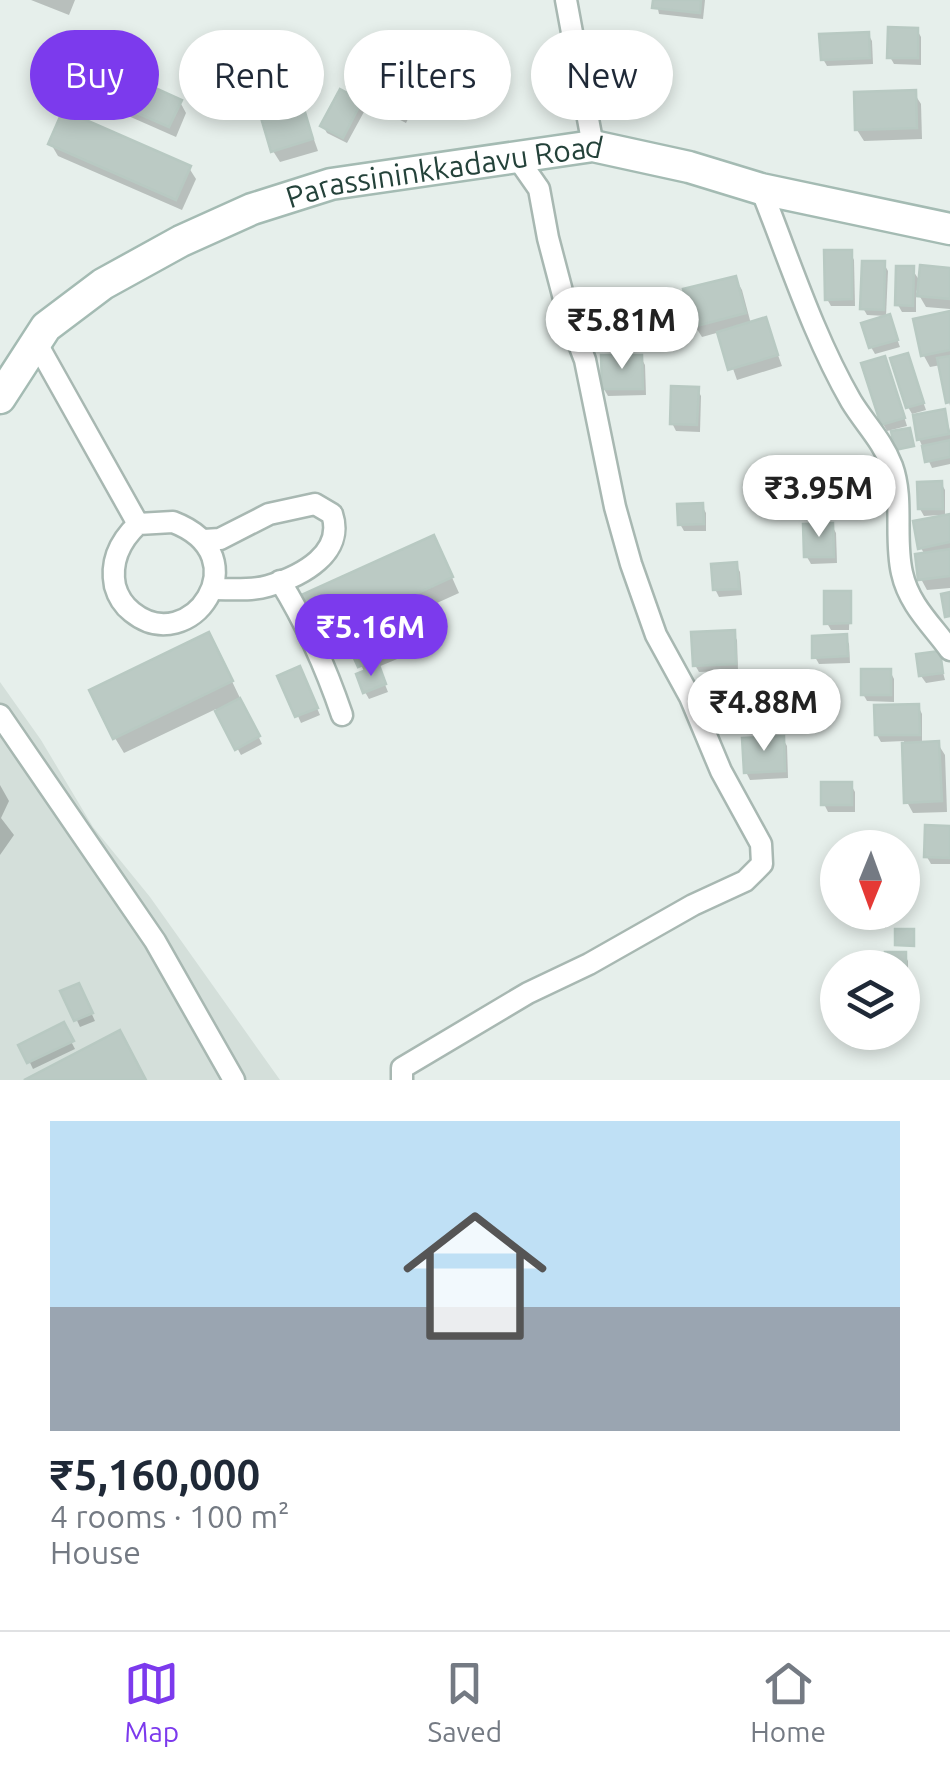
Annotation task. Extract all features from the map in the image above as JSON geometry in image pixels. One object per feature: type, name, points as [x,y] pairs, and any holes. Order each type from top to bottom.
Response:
[{"type":"main road","name":"Parassininkkadavu Road","points":[[0,398],[46,327],[103,284],[181,241],[252,209],[331,184],[594,146],[761,189],[950,229]]},
{"type":"street","points":[[566,0],[594,146]]},
{"type":"street","points":[[402,1080],[402,1068],[424,1053],[693,905],[745,882],[762,864],[762,844],[721,771],[690,697],[656,635],[631,564],[615,507],[585,360],[569,318],[539,188],[518,160]]},
{"type":"street","points":[[761,189],[818,332],[852,404],[878,436],[894,470],[901,571],[909,595],[950,650]]},
{"type":"street","points":[[36,342],[138,524]]},
{"type":"street","points":[[204,540],[220,539],[294,506],[315,504],[332,514],[336,526],[333,546],[312,566],[268,586],[214,589]]},
{"type":"street","points":[[173,522],[189,528],[204,540],[212,554],[214,589],[204,606],[174,623],[155,623],[139,617],[124,605],[116,590],[116,555],[124,538],[138,524],[173,522]]},
{"type":"street","points":[[280,581],[299,613],[342,715]]},
{"type":"street","points":[[0,715],[155,942],[234,1080]]},
{"type":"shaded area","points":[[0,682],[41,740],[93,827],[150,897],[280,1080],[0,1080]]},
{"type":"building","points":[[653,0],[701,0],[700,13],[652,8]]},
{"type":"building","points":[[888,27],[918,28],[918,58],[887,58]]},
{"type":"building","points":[[869,32],[870,58],[821,60],[819,34]]},
{"type":"building","points":[[340,89],[344,91],[344,120],[352,120],[343,138],[320,126]]},
{"type":"building","points":[[159,90],[179,99],[169,127],[153,120],[159,120]]},
{"type":"building","points":[[916,90],[917,128],[855,130],[854,92]]},
{"type":"building","points":[[59,120],[86,120],[191,166],[176,200],[48,144]]},
{"type":"building","points":[[262,120],[307,120],[313,139],[271,152]]},
{"type":"building","points":[[824,250],[852,250],[852,299],[825,300]]},
{"type":"building","points":[[862,261],[885,261],[884,310],[860,309]]},
{"type":"building","points":[[920,265],[950,268],[950,299],[917,296]]},
{"type":"building","points":[[896,266],[914,266],[913,306],[895,305]]},
{"type":"building","points":[[736,276],[746,313],[693,327],[683,289]]},
{"type":"building","points":[[950,311],[950,350],[921,356],[913,319]]},
{"type":"building","points":[[890,314],[898,340],[869,348],[861,323]]},
{"type":"building","points":[[766,317],[778,355],[728,370],[717,332]]},
{"type":"building","points":[[908,353],[924,403],[906,408],[890,358]]},
{"type":"building","points":[[601,355],[642,355],[643,389],[602,389]]},
{"type":"building","points":[[885,356],[905,418],[881,425],[861,363]]},
{"type":"building","points":[[950,356],[950,402],[946,403],[937,358]]},
{"type":"building","points":[[671,386],[699,387],[697,425],[670,424]]},
{"type":"building","points":[[945,409],[949,434],[917,440],[913,415]]},
{"type":"building","points":[[910,428],[914,446],[895,450],[891,431]]},
{"type":"building","points":[[950,440],[950,457],[925,462],[922,446]]},
{"type":"building","points":[[942,481],[943,509],[918,509],[917,482]]},
{"type":"building","points":[[703,503],[704,524],[678,525],[677,504]]},
{"type":"building","points":[[950,514],[950,542],[918,549],[913,521]]},
{"type":"building","points":[[833,523],[834,557],[804,557],[803,524]]},
{"type":"building","points":[[434,535],[453,577],[321,637],[301,595]]},
{"type":"building","points":[[950,549],[950,576],[918,580],[915,554]]},
{"type":"building","points":[[737,562],[739,589],[713,590],[711,564]]},
{"type":"building","points":[[824,591],[851,591],[851,623],[824,624]]},
{"type":"building","points":[[950,592],[950,616],[945,617],[941,594]]},
{"type":"building","points":[[402,622],[412,644],[358,667],[348,645]]},
{"type":"building","points":[[735,630],[736,664],[693,666],[691,632]]},
{"type":"building","points":[[209,632],[233,681],[113,739],[89,690]]},
{"type":"building","points":[[847,634],[848,656],[812,658],[812,636]]},
{"type":"building","points":[[940,651],[943,673],[919,676],[916,654]]},
{"type":"building","points":[[379,665],[386,684],[363,693],[356,674]]},
{"type":"building","points":[[300,666],[318,708],[295,717],[277,676]]},
{"type":"building","points":[[861,669],[891,669],[891,695],[861,695]]},
{"type":"building","points":[[756,684],[758,712],[736,713],[733,686]]},
{"type":"building","points":[[240,698],[260,736],[235,750],[215,711]]},
{"type":"building","points":[[919,704],[920,735],[875,735],[874,705]]},
{"type":"building","points":[[784,736],[785,771],[744,773],[742,738]]},
{"type":"building","points":[[939,741],[942,801],[904,803],[902,743]]},
{"type":"building","points":[[821,782],[852,782],[852,805],[821,805]]},
{"type":"building","points":[[925,825],[950,826],[950,858],[924,857]]},
{"type":"building","points":[[895,930],[914,930],[914,946],[895,945]]},
{"type":"building","points":[[79,983],[93,1013],[74,1021],[60,991]]},
{"type":"building","points":[[64,1022],[74,1041],[27,1063],[18,1045]]},
{"type":"building","points":[[120,1030],[146,1080],[24,1080]]}]
